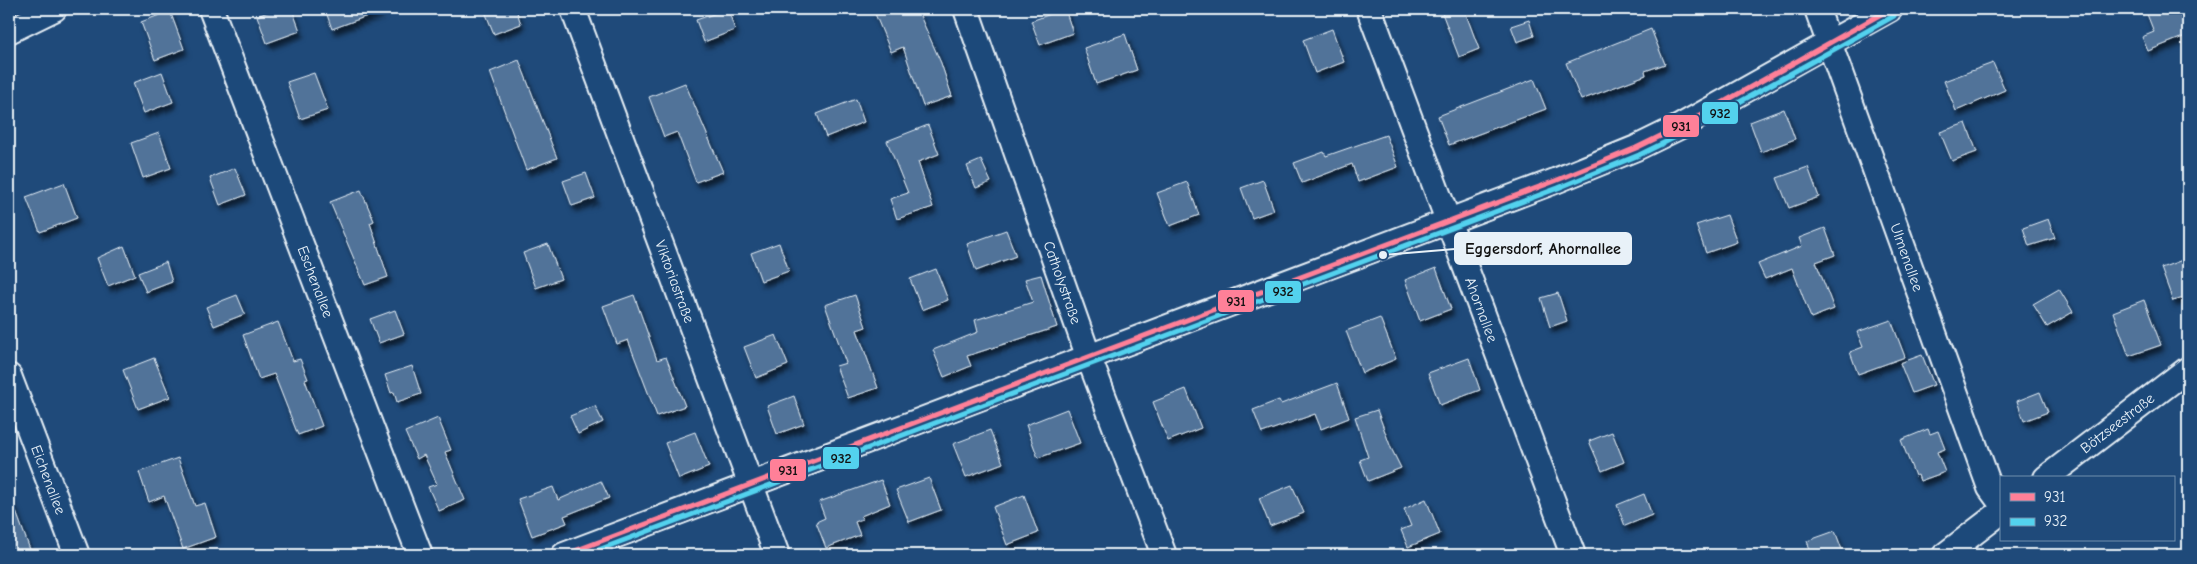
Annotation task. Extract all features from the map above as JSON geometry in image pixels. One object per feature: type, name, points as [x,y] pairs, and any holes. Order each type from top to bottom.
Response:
[{"type":"street","points":[[9,31],[54,9]]},
{"type":"street","name":"Eschenallee","points":[[211,9],[420,555]]},
{"type":"street","name":"Viktoriastraße","points":[[572,9],[777,555]]},
{"type":"street","name":"Catholystraße","points":[[966,9],[1090,358],[1164,555]]},
{"type":"street","name":"Ahornallee","points":[[1369,9],[1572,555]]},
{"type":"street","name":"Ulmenallee","points":[[1817,9],[1990,488],[2000,502]]},
{"type":"street","points":[[564,555],[1090,358],[1636,148],[1681,126],[1890,9]]},
{"type":"street","name":"Bötzseestraße","points":[[2049,476],[2188,369]]},
{"type":"street","name":"Eichenallee","points":[[9,376],[77,555]]},
{"type":"street","points":[[1945,555],[2000,513]]},
{"type":"building","points":[[276,9],[292,9],[300,31],[267,43],[257,16]]},
{"type":"building","points":[[325,9],[380,9],[381,11],[332,29]]},
{"type":"building","points":[[484,9],[516,9],[521,24],[494,34]]},
{"type":"building","points":[[728,9],[735,30],[704,42],[696,20]]},
{"type":"building","points":[[873,9],[917,9],[941,63],[952,96],[923,106],[903,47],[891,52]]},
{"type":"building","points":[[1065,9],[1073,33],[1040,45],[1031,21]]},
{"type":"building","points":[[1453,9],[1464,9],[1479,49],[1459,57],[1442,13]]},
{"type":"building","points":[[2145,9],[2178,9],[2188,35],[2148,51],[2142,37],[2154,32]]},
{"type":"building","points":[[170,11],[184,49],[155,60],[141,22]]},
{"type":"building","points":[[1529,20],[1534,36],[1517,42],[1511,26]]},
{"type":"building","points":[[1332,29],[1344,62],[1315,73],[1303,40]]},
{"type":"building","points":[[1651,29],[1665,64],[1645,71],[1646,75],[1581,100],[1566,63]]},
{"type":"building","points":[[1125,34],[1137,70],[1096,84],[1084,48]]},
{"type":"building","points":[[519,60],[557,158],[526,170],[490,72]]},
{"type":"building","points":[[1993,63],[2005,90],[1956,111],[1944,81]]},
{"type":"building","points":[[162,72],[173,102],[144,113],[133,83]]},
{"type":"building","points":[[314,73],[328,110],[300,119],[287,82]]},
{"type":"building","points":[[1534,79],[1546,109],[1449,145],[1438,116]]},
{"type":"building","points":[[685,83],[723,172],[696,182],[677,132],[664,137],[649,97]]},
{"type":"building","points":[[856,99],[864,122],[826,137],[817,114]]},
{"type":"building","points":[[1784,109],[1795,139],[1761,152],[1750,122]]},
{"type":"building","points":[[1966,123],[1977,152],[1952,161],[1940,132]]},
{"type":"building","points":[[928,125],[939,154],[918,162],[933,207],[897,219],[890,199],[908,193],[887,141]]},
{"type":"building","points":[[159,133],[171,168],[143,178],[131,143]]},
{"type":"building","points":[[1386,135],[1398,167],[1358,182],[1352,164],[1302,183],[1294,163],[1324,152],[1326,156]]},
{"type":"building","points":[[981,160],[991,182],[976,188],[967,166]]},
{"type":"building","points":[[1808,167],[1819,197],[1789,208],[1777,178]]},
{"type":"building","points":[[235,168],[246,195],[220,205],[210,178]]},
{"type":"building","points":[[586,173],[595,198],[572,206],[563,181]]},
{"type":"building","points":[[1263,180],[1274,210],[1252,218],[1241,188]]},
{"type":"building","points":[[1187,182],[1199,215],[1170,226],[1157,193]]},
{"type":"building","points":[[64,183],[77,218],[40,232],[26,197]]},
{"type":"building","points":[[361,190],[374,221],[370,223],[388,277],[365,285],[330,202]]},
{"type":"building","points":[[1727,215],[1737,242],[1706,253],[1696,225]]},
{"type":"building","points":[[2048,219],[2055,238],[2029,246],[2023,228]]},
{"type":"building","points":[[1825,228],[1835,255],[1816,262],[1834,309],[1811,318],[1792,268],[1765,279],[1758,264],[1802,246],[1799,238]]},
{"type":"building","points":[[1006,230],[1016,256],[976,271],[967,244]]},
{"type":"building","points":[[779,243],[789,271],[761,281],[751,253]]},
{"type":"building","points":[[548,244],[561,279],[536,288],[523,253]]},
{"type":"building","points":[[124,246],[135,275],[108,286],[97,258]]},
{"type":"building","points":[[2188,258],[2188,296],[2173,301],[2161,268]]},
{"type":"building","points":[[166,262],[172,282],[146,292],[138,273]]},
{"type":"building","points":[[1436,268],[1451,309],[1420,321],[1405,280]]},
{"type":"building","points":[[936,269],[948,300],[922,310],[910,279]]},
{"type":"building","points":[[1041,275],[1057,327],[967,356],[971,366],[944,377],[933,350],[978,332],[975,320],[1033,302],[1025,279]]},
{"type":"building","points":[[2059,289],[2073,312],[2047,327],[2033,304]]},
{"type":"building","points":[[1558,293],[1567,321],[1550,327],[1541,298]]},
{"type":"building","points":[[237,295],[245,314],[214,326],[206,307]]},
{"type":"building","points":[[634,295],[657,360],[666,357],[685,406],[657,416],[628,340],[617,344],[603,306]]},
{"type":"building","points":[[855,295],[866,327],[857,330],[878,388],[848,398],[836,366],[846,363],[825,305]]},
{"type":"building","points":[[2144,300],[2161,345],[2129,356],[2113,312]]},
{"type":"building","points":[[395,310],[404,334],[379,343],[370,319]]},
{"type":"building","points":[[1380,318],[1396,359],[1362,373],[1346,331]]},
{"type":"building","points":[[1891,320],[1905,357],[1858,374],[1850,352],[1863,347],[1857,332]]},
{"type":"building","points":[[278,322],[293,361],[300,359],[308,379],[305,380],[322,426],[298,435],[274,374],[259,379],[243,335]]},
{"type":"building","points":[[776,335],[788,365],[756,378],[744,347]]},
{"type":"building","points":[[1922,355],[1934,385],[1912,393],[1900,363]]},
{"type":"building","points":[[154,358],[170,397],[138,409],[123,370]]},
{"type":"building","points":[[1469,358],[1480,390],[1440,405],[1428,373]]},
{"type":"building","points":[[412,366],[421,394],[397,402],[394,392],[391,393],[385,375]]},
{"type":"building","points":[[1337,383],[1349,418],[1321,429],[1315,414],[1262,433],[1253,410],[1279,400],[1281,404]]},
{"type":"building","points":[[1186,389],[1201,428],[1168,441],[1153,402]]},
{"type":"building","points":[[2040,392],[2048,412],[2024,421],[2017,401]]},
{"type":"building","points":[[794,396],[804,424],[777,434],[767,406]]},
{"type":"building","points":[[595,406],[603,422],[578,434],[570,416]]},
{"type":"building","points":[[1067,409],[1080,443],[1038,458],[1026,425]]},
{"type":"building","points":[[1377,410],[1391,448],[1401,468],[1368,481],[1360,460],[1368,457],[1355,417]]},
{"type":"building","points":[[438,418],[451,450],[445,452],[465,500],[439,511],[428,487],[437,484],[424,455],[417,459],[405,432]]},
{"type":"building","points":[[1928,429],[1930,434],[1938,431],[1945,449],[1937,452],[1945,472],[1920,481],[1918,475],[1915,476],[1901,440]]},
{"type":"building","points":[[990,430],[1003,463],[966,477],[953,444]]},
{"type":"building","points":[[695,432],[709,467],[679,479],[665,443]]},
{"type":"building","points":[[1612,432],[1624,462],[1602,471],[1589,441]]},
{"type":"building","points":[[178,458],[195,506],[205,503],[216,537],[183,549],[164,496],[149,502],[139,472]]},
{"type":"building","points":[[929,478],[941,510],[909,522],[896,490]]},
{"type":"building","points":[[881,480],[890,504],[861,516],[862,519],[855,522],[860,535],[826,548],[816,522],[825,518],[819,502]]},
{"type":"building","points":[[601,481],[609,498],[564,516],[567,523],[532,536],[518,499],[553,487],[558,500]]},
{"type":"building","points":[[1292,485],[1304,513],[1270,526],[1259,498]]},
{"type":"building","points":[[1644,494],[1652,515],[1625,526],[1617,505]]},
{"type":"building","points":[[1024,495],[1038,533],[1007,545],[993,507]]},
{"type":"building","points":[[9,498],[11,498],[32,555],[9,555]]},
{"type":"building","points":[[1426,499],[1440,534],[1408,547],[1401,530],[1411,526],[1404,509]]},
{"type":"building","points":[[1835,531],[1844,555],[1812,555],[1807,541]]},
{"type":"transit line","name":"931","points":[[564,555],[1555,181],[1636,148],[1681,126],[1890,9]]},
{"type":"transit line","name":"932","points":[[585,555],[1558,188],[1639,155],[1684,133],[1894,16]]},
{"type":"place","name":"Eggersdorf, Ahornallee","points":[[1383,255]]}]
